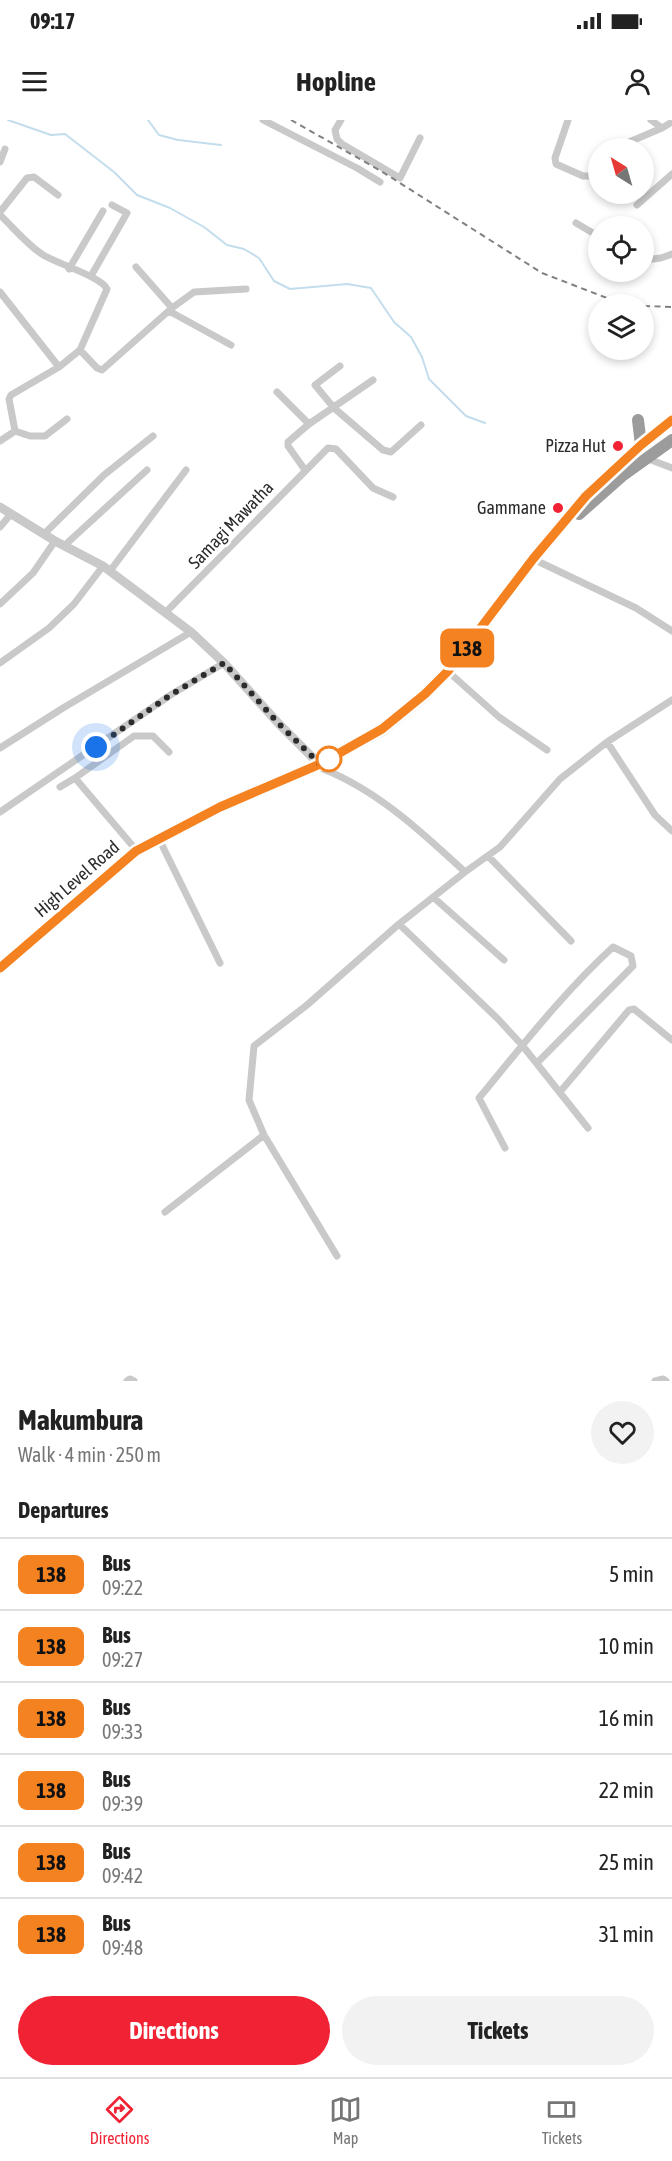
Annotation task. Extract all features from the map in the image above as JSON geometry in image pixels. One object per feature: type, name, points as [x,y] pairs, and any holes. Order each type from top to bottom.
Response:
[{"type":"highway","points":[[638,420],[641,445]]},
{"type":"highway","name":"High Level Road","points":[[3,970],[136,851],[220,807],[321,766],[382,729],[425,694],[448,671],[586,496],[672,420]]},
{"type":"highway","name":"High Level Road","points":[[3,970],[133,860],[161,843],[223,812],[385,734],[429,699],[452,675],[536,560],[568,523],[622,476],[672,440]]},
{"type":"street","points":[[263,120],[380,182]]},
{"type":"street","points":[[341,120],[335,130],[337,139],[356,154],[400,178],[420,138]]},
{"type":"street","points":[[568,120],[555,158],[556,164],[588,176]]},
{"type":"street","points":[[651,120],[662,128]]},
{"type":"street","points":[[638,138],[672,122]]},
{"type":"street","points":[[0,162],[5,149]]},
{"type":"street","points":[[638,205],[672,174]]},
{"type":"street","points":[[15,431],[10,395],[59,367],[80,350],[107,289],[105,285],[91,276],[69,269],[42,255],[0,214],[27,178],[34,177],[58,195]]},
{"type":"street","points":[[91,276],[127,213],[112,205]]},
{"type":"street","points":[[69,269],[103,211]]},
{"type":"street","points":[[576,223],[588,230]]},
{"type":"street","points":[[654,259],[672,254]]},
{"type":"street","points":[[136,267],[170,310],[231,345]]},
{"type":"street","points":[[80,350],[97,368],[102,370],[194,292],[246,290]]},
{"type":"street","points":[[0,292],[59,367]]},
{"type":"street","points":[[339,366],[315,385],[334,408],[383,450],[391,452],[421,425]]},
{"type":"street","points":[[305,470],[288,446],[288,442],[309,424],[373,381]]},
{"type":"street","points":[[278,392],[309,424]]},
{"type":"street","points":[[15,431],[30,436],[45,436],[67,418]]},
{"type":"street","points":[[0,441],[15,431]]},
{"type":"street","points":[[44,534],[104,475],[153,436]]},
{"type":"street","name":"Samagi Mawatha","points":[[166,612],[328,448],[336,449],[373,488],[393,497]]},
{"type":"street","points":[[646,458],[672,468]]},
{"type":"street","points":[[65,545],[147,470]]},
{"type":"street","points":[[0,663],[49,628],[74,604],[186,470]]},
{"type":"street","points":[[0,507],[55,541],[106,568],[166,612],[224,663],[321,766],[356,785],[398,814],[428,837],[465,872]]},
{"type":"street","points":[[0,527],[11,514]]},
{"type":"street","points":[[0,604],[33,573],[55,541]]},
{"type":"street","points":[[536,560],[636,608],[672,631]]},
{"type":"street","points":[[0,748],[191,632]]},
{"type":"street","points":[[0,812],[172,694],[224,663]]},
{"type":"street","points":[[452,675],[499,717],[547,750]]},
{"type":"street","points":[[337,1256],[264,1135],[249,1100],[254,1047],[307,1005],[399,924],[500,847],[560,779],[607,742],[672,700]]},
{"type":"street","points":[[60,787],[134,736],[153,736],[169,752]]},
{"type":"street","points":[[607,742],[655,815],[672,831]]},
{"type":"street","points":[[75,777],[136,851]]},
{"type":"street","points":[[161,843],[220,963]]},
{"type":"street","points":[[488,856],[571,940]]},
{"type":"street","points":[[434,897],[504,960]]},
{"type":"street","points":[[399,924],[498,1019],[537,1063],[588,1128]]},
{"type":"street","points":[[506,1148],[479,1098],[590,968],[613,947],[631,956],[633,966],[537,1063]]},
{"type":"street","points":[[560,1092],[629,1010],[634,1009],[672,1040]]},
{"type":"street","points":[[165,1212],[264,1135]]},
{"type":"street","points":[[127,1381],[130,1379],[134,1381]]},
{"type":"street","points":[[655,1381],[663,1379],[666,1381]]},
{"type":"waterway","points":[[8,120],[51,135],[65,134],[114,172],[137,195],[170,208],[204,227],[227,245],[244,249],[259,258],[274,281],[290,289],[347,284],[371,288],[394,322],[411,337],[422,357],[429,379],[466,416],[485,423]]},
{"type":"waterway","points":[[148,120],[159,135],[178,140],[221,145]]},
{"type":"railway","points":[[291,120],[381,171],[542,273],[597,294]]},
{"type":"railway","points":[[654,306],[672,307]]},
{"type":"bus line","name":"138","points":[[0,968],[136,851],[220,807],[320,764],[382,729],[425,694],[448,671],[533,559],[586,496],[672,420]]},
{"type":"place","name":"Pizza Hut","points":[[618,446]]},
{"type":"place","name":"Gammane","points":[[558,508]]},
{"type":"route","points":[[96,747],[172,694],[224,663],[279,724],[320,764],[329,759]]}]
